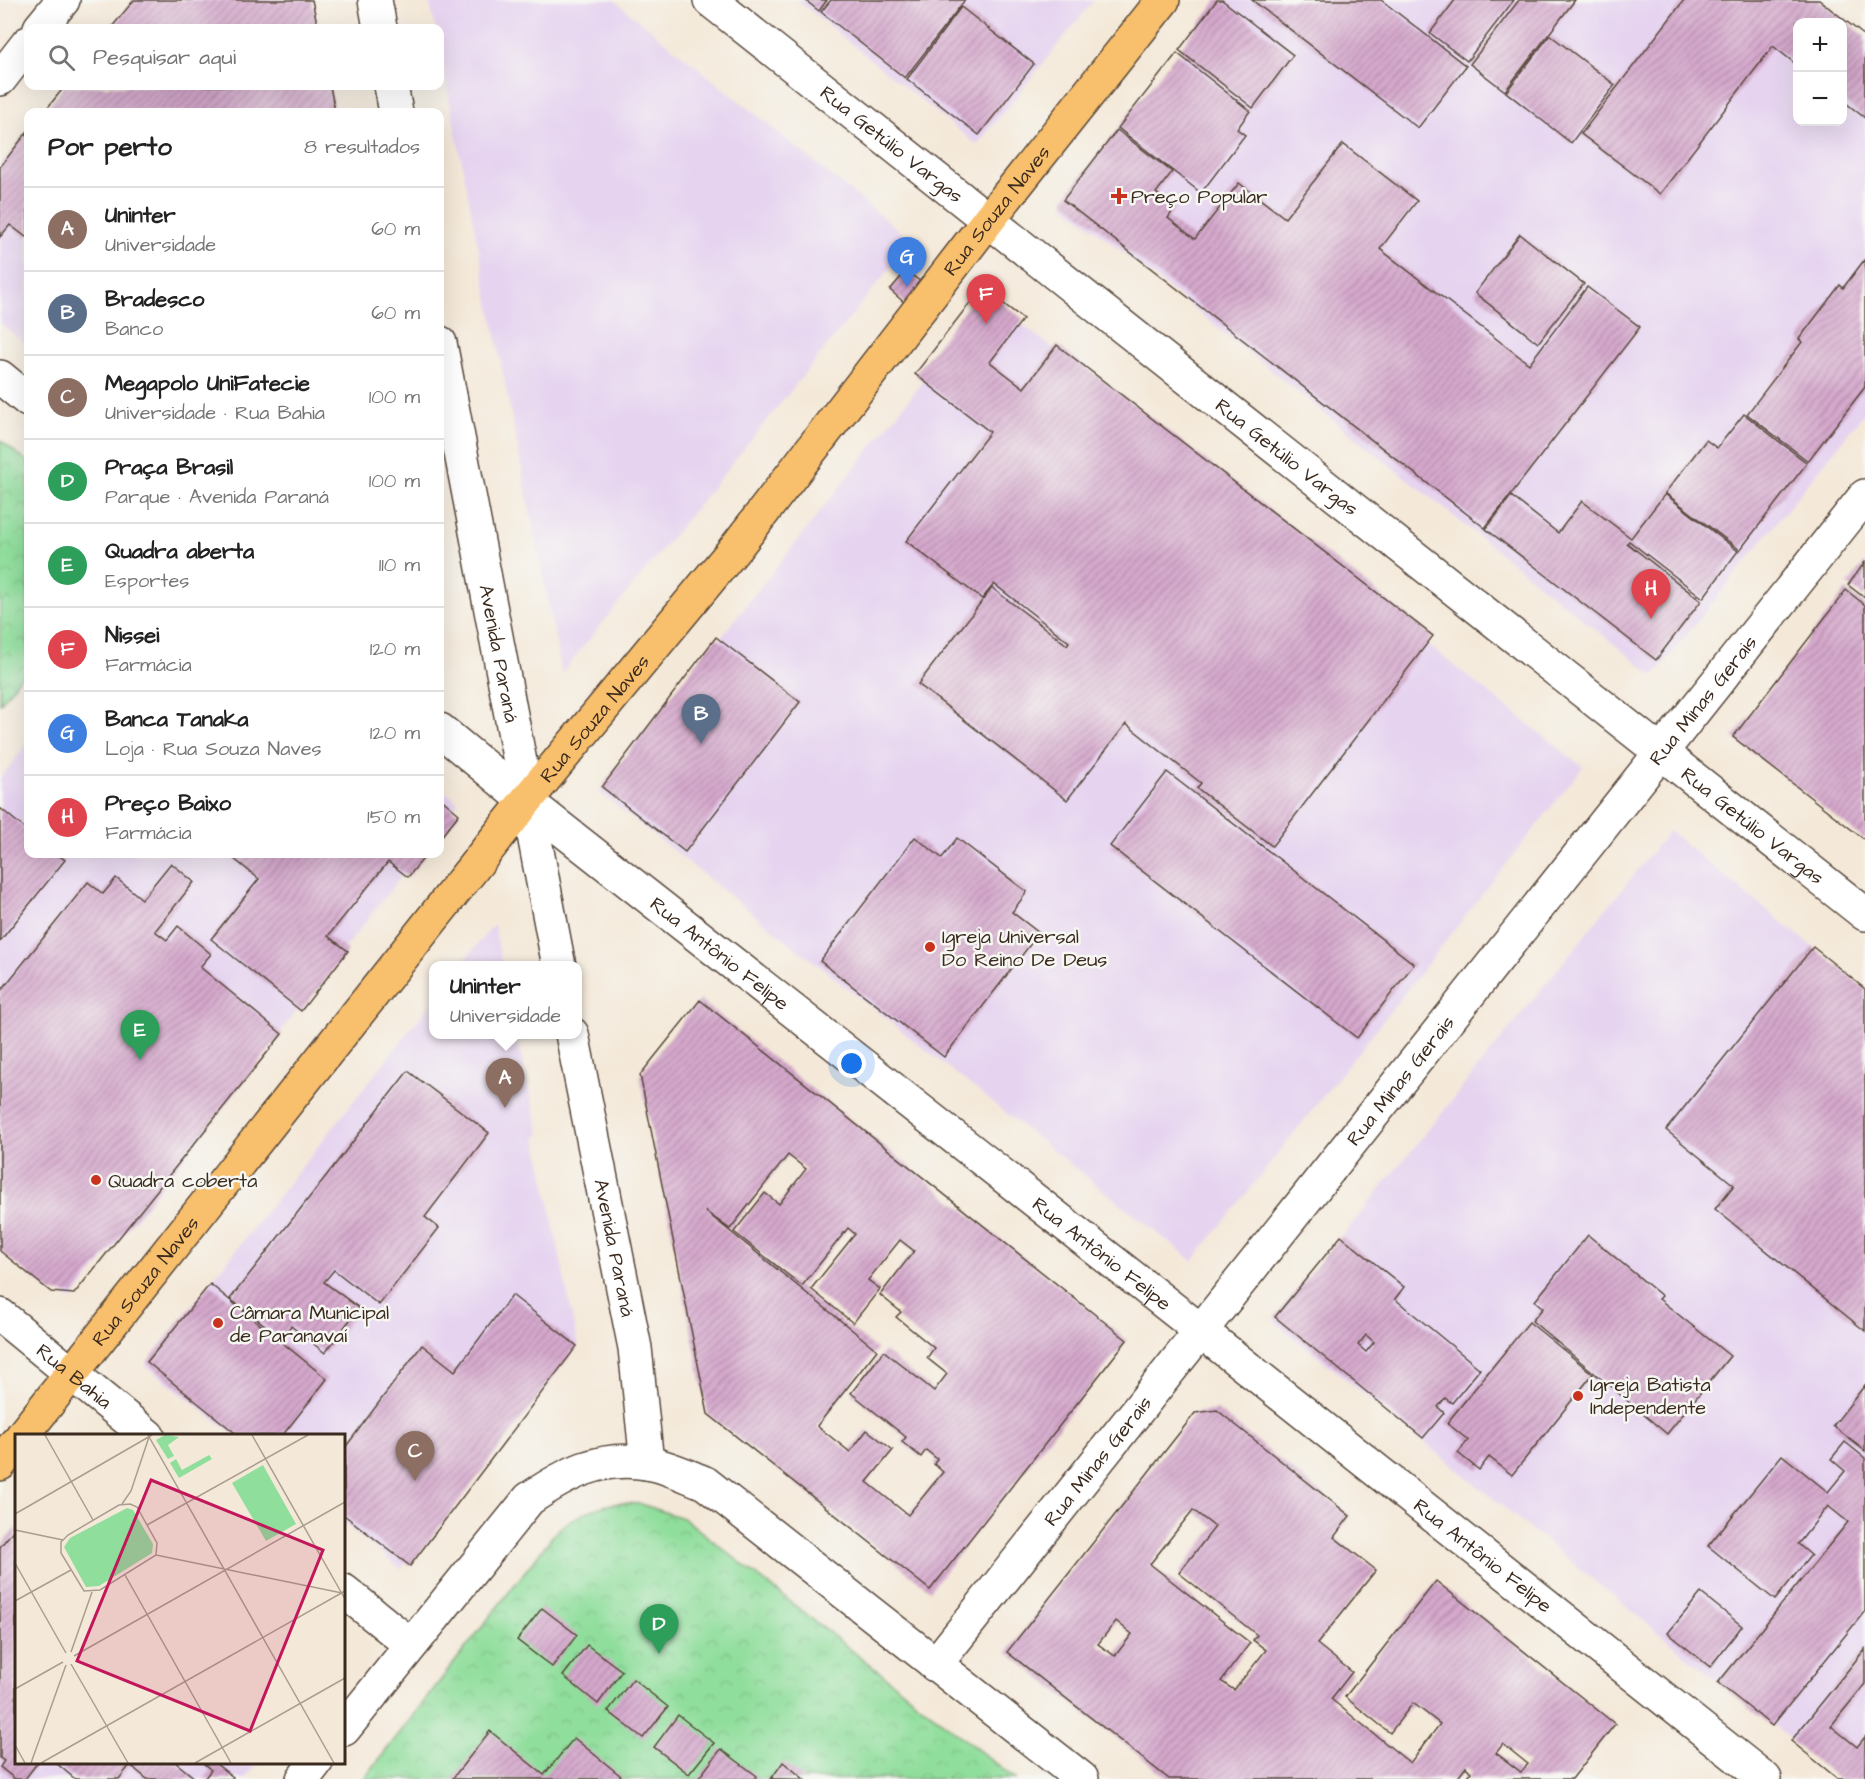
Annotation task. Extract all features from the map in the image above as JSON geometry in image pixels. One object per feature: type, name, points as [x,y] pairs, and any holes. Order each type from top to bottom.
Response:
[{"type":"main road","name":"Rua Souza Naves","points":[[24,1434],[526,801],[737,546],[989,219],[1163,0]]},
{"type":"main road","points":[[0,1464],[15,1444]]},
{"type":"street","points":[[43,24],[63,0]]},
{"type":"street","points":[[375,0],[379,24]]},
{"type":"street","name":"Rua Getúlio Vargas","points":[[710,0],[1865,914]]},
{"type":"street","points":[[0,79],[24,48]]},
{"type":"street","points":[[392,90],[395,108]]},
{"type":"street","name":"Avenida Paraná","points":[[444,364],[558,961]]},
{"type":"street","points":[[0,377],[24,397]]},
{"type":"street","name":"Rua Minas Gerais","points":[[935,1665],[1865,496]]},
{"type":"street","name":"Rua Antônio Felipe","points":[[444,733],[526,801],[1201,1331],[1765,1779]]},
{"type":"street","name":"Avenida Paraná","points":[[573,1039],[635,1348],[647,1463]]},
{"type":"street","name":"Rua Bahia","points":[[0,1315],[146,1434]]},
{"type":"street","points":[[345,1728],[529,1499],[560,1478],[592,1465],[618,1462],[647,1463],[705,1483],[1074,1777]]},
{"type":"street","points":[[345,1592],[411,1645]]},
{"type":"street","points":[[303,1779],[314,1764]]},
{"type":"shaded area","points":[[429,0],[614,0],[912,241],[562,673],[444,72],[444,24],[434,24]]},
{"type":"shaded area","points":[[797,0],[1094,0],[977,145]]},
{"type":"shaded area","points":[[1226,0],[1797,0],[1820,18],[1793,18],[1793,126],[1847,126],[1847,39],[1865,54],[1865,412],[1654,676],[1063,204]]},
{"type":"shaded area","points":[[24,140],[24,343],[0,323],[0,171]]},
{"type":"shaded area","points":[[989,298],[1583,767],[1193,1261],[599,792]]},
{"type":"shaded area","points":[[24,747],[24,858],[415,858],[72,1300],[62,1293],[51,1292],[0,1251],[0,779]]},
{"type":"shaded area","points":[[444,791],[458,802],[444,821]]},
{"type":"shaded area","points":[[1669,831],[1865,989],[1865,1779],[1839,1779],[1274,1321]]},
{"type":"shaded area","points":[[494,924],[501,961],[464,961]]},
{"type":"shaded area","points":[[429,1006],[429,1039],[517,1039],[540,1135],[536,1136],[578,1346],[401,1569],[345,1524],[345,1434],[233,1434],[145,1365]]},
{"type":"shaded area","points":[[15,1541],[15,1764],[257,1764],[245,1779],[0,1779],[0,1561]]},
{"type":"green space","points":[[0,440],[24,459],[24,672],[0,704]]},
{"type":"green space","points":[[620,1503],[641,1504],[685,1519],[1015,1779],[364,1779],[558,1529],[587,1512]]},
{"type":"building","points":[[134,0],[312,0],[317,24],[114,24]]},
{"type":"building","points":[[805,0],[827,0],[819,11]]},
{"type":"building","points":[[831,0],[965,0],[905,78],[821,12]]},
{"type":"building","points":[[1217,0],[1222,0],[1293,55],[1253,108],[1179,50]]},
{"type":"building","points":[[1252,0],[1381,0],[1466,66],[1418,128]]},
{"type":"building","points":[[1455,0],[1514,0],[1467,61],[1430,33]]},
{"type":"building","points":[[1519,0],[1575,0],[1505,91],[1470,64]]},
{"type":"building","points":[[1684,0],[1819,0],[1842,18],[1793,18],[1793,62],[1773,46],[1660,194],[1581,134]]},
{"type":"building","points":[[961,7],[1034,64],[979,135],[907,79]]},
{"type":"building","points":[[1847,22],[1865,36],[1865,118],[1847,104]]},
{"type":"building","points":[[1550,35],[1615,85],[1571,143],[1506,92]]},
{"type":"building","points":[[1177,53],[1250,111],[1237,129],[1245,135],[1201,193],[1118,128]]},
{"type":"building","points":[[62,90],[331,90],[334,108],[47,108]]},
{"type":"building","points":[[1117,130],[1172,172],[1156,193],[1175,208],[1168,218],[1195,239],[1239,183],[1285,218],[1343,144],[1417,201],[1380,249],[1529,364],[1587,287],[1640,327],[1485,528],[1063,200]]},
{"type":"building","points":[[24,136],[24,236],[10,225],[0,237],[0,167]]},
{"type":"building","points":[[1520,234],[1584,284],[1538,343],[1475,293]]},
{"type":"building","points":[[1865,259],[1865,387],[1808,461],[1747,414],[1802,342],[1799,339],[1840,285],[1843,288]]},
{"type":"building","points":[[906,271],[924,284],[907,305],[890,290]]},
{"type":"building","points":[[982,287],[1023,319],[990,362],[1024,388],[1057,345],[1433,636],[1272,846],[1197,788],[1201,783],[1126,724],[1067,800],[918,684],[992,588],[1067,645],[1069,642],[994,584],[982,599],[906,541],[990,432],[915,374]]},
{"type":"building","points":[[1744,414],[1807,463],[1740,550],[1665,493],[1706,440],[1717,448]]},
{"type":"building","points":[[1665,494],[1738,551],[1703,598],[1629,541],[1627,543],[1701,601],[1656,660],[1486,529],[1511,496],[1558,533],[1582,501],[1631,538]]},
{"type":"building","points":[[1865,562],[1865,598],[1848,585]]},
{"type":"building","points":[[1846,590],[1865,605],[1865,840],[1733,737]]},
{"type":"building","points":[[716,637],[800,702],[685,852],[602,787]]},
{"type":"building","points":[[1167,772],[1414,964],[1357,1038],[1110,846]]},
{"type":"building","points":[[444,801],[459,814],[444,833]]},
{"type":"building","points":[[0,808],[24,828],[24,858],[62,858],[65,860],[0,941]]},
{"type":"building","name":"Igreja Universal Do Reino De Deus","points":[[915,837],[942,858],[957,838],[1027,892],[1012,912],[1039,933],[944,1057],[820,961]]},
{"type":"building","points":[[233,858],[424,858],[408,877],[388,862],[328,936],[348,951],[301,1011],[211,939],[259,879]]},
{"type":"building","points":[[171,863],[194,882],[155,931],[167,940],[178,926],[211,954],[200,967],[282,1034],[74,1294],[51,1292],[0,1251],[0,992],[88,882],[103,894],[116,878],[142,899]]},
{"type":"building","points":[[1813,947],[1865,989],[1865,1331],[1715,1209],[1734,1185],[1666,1130]]},
{"type":"building","points":[[700,1000],[1127,1340],[930,1590],[708,1414],[640,1075]],"holes":[[[788,1155],[806,1169],[779,1204],[765,1193],[734,1232],[802,1286],[848,1228],[855,1234],[811,1289],[853,1323],[880,1289],[868,1280],[900,1240],[914,1251],[880,1295],[901,1312],[896,1317],[934,1348],[927,1358],[947,1374],[934,1391],[884,1351],[851,1393],[906,1437],[902,1442],[921,1457],[926,1450],[937,1459],[934,1464],[943,1472],[908,1515],[867,1482],[893,1450],[867,1430],[850,1452],[817,1426],[877,1350],[705,1211],[730,1229]]]},
{"type":"building","points":[[408,1071],[489,1133],[425,1217],[439,1228],[379,1305],[334,1270],[324,1282],[359,1308],[325,1353],[291,1326],[282,1338],[230,1299]]},
{"type":"building","points":[[1588,1235],[1662,1296],[1659,1299],[1730,1356],[1667,1434],[1532,1321],[1543,1308],[1535,1301]]},
{"type":"building","points":[[1341,1236],[1404,1287],[1395,1299],[1480,1369],[1452,1403],[1445,1398],[1438,1407],[1444,1413],[1423,1438],[1275,1317]],"holes":[[[1366,1335],[1374,1342],[1366,1352],[1358,1345]]]},
{"type":"building","name":"Câmara Municipal de Paranavaí","points":[[210,1284],[327,1379],[284,1434],[237,1434],[147,1362]]},
{"type":"building","points":[[512,1295],[577,1346],[410,1566],[345,1516],[345,1448],[422,1345],[455,1371]]},
{"type":"building","points":[[1529,1322],[1593,1374],[1512,1475],[1489,1457],[1479,1470],[1458,1453],[1468,1440],[1447,1423]]},
{"type":"building","points":[[1865,1385],[1865,1451],[1833,1426]]},
{"type":"building","points":[[1217,1410],[1350,1516],[1334,1537],[1376,1570],[1317,1644],[1352,1672],[1331,1699],[1410,1763],[1440,1724],[1413,1703],[1390,1733],[1345,1697],[1436,1581],[1615,1724],[1572,1779],[1466,1779],[1471,1772],[1466,1767],[1457,1779],[1169,1779],[1007,1652],[1195,1413]],"holes":[[[1193,1510],[1215,1527],[1179,1573],[1257,1635],[1253,1640],[1266,1650],[1234,1690],[1221,1681],[1250,1643],[1150,1564]],[[1116,1621],[1132,1634],[1115,1656],[1098,1644]],[[1503,1744],[1528,1764],[1521,1772],[1496,1753]]]},
{"type":"building","points":[[1845,1442],[1865,1458],[1865,1611],[1772,1726],[1718,1683],[1848,1522],[1828,1506],[1798,1544],[1811,1555],[1775,1600],[1708,1546],[1782,1455],[1828,1492],[1845,1471],[1831,1459]]},
{"type":"building","points":[[15,1528],[15,1764],[36,1764],[25,1779],[15,1779],[0,1767],[4,1761],[0,1758],[0,1547]]},
{"type":"building","points":[[1701,1593],[1742,1626],[1710,1667],[1668,1633]]},
{"type":"building","points":[[542,1608],[577,1635],[552,1667],[517,1640]]},
{"type":"building","points":[[587,1645],[622,1671],[598,1704],[563,1676]]},
{"type":"building","points":[[1865,1649],[1865,1684],[1831,1726],[1857,1747],[1865,1737],[1865,1779],[1838,1779],[1791,1741]]},
{"type":"building","points":[[633,1679],[668,1707],[643,1738],[608,1711]]},
{"type":"building","points":[[678,1715],[714,1743],[689,1774],[654,1747]]},
{"type":"building","points":[[490,1731],[544,1775],[574,1738],[621,1776],[618,1779],[452,1779]]},
{"type":"building","points":[[721,1749],[757,1776],[754,1779],[698,1779]]},
{"type":"building","points":[[783,1762],[804,1779],[771,1779]]},
{"type":"building","points":[[57,1764],[177,1764],[196,1779],[147,1779],[130,1765],[119,1779],[75,1779]]},
{"type":"building","points":[[204,1764],[216,1764],[233,1777],[232,1779],[204,1779],[211,1770]]},
{"type":"place","name":"Preço Popular","points":[[1119,196]]},
{"type":"place","name":"Banca Tanaka","points":[[907,287]]},
{"type":"place","name":"Nissei","points":[[986,324]]},
{"type":"place","name":"Preço Baixo","points":[[1651,619]]},
{"type":"place","name":"Bradesco","points":[[701,744]]},
{"type":"place","name":"Igreja Universal Do Reino De Deus","points":[[930,947]]},
{"type":"place","name":"Quadra aberta","points":[[140,1060]]},
{"type":"place","name":"Uninter","points":[[505,1108]]},
{"type":"place","name":"Quadra coberta","points":[[96,1180]]},
{"type":"place","name":"Câmara Municipal de Paranavaí","points":[[218,1323]]},
{"type":"place","name":"Igreja Batista Independente","points":[[1578,1396]]},
{"type":"place","name":"Megapolo UniFatecie","points":[[415,1481]]},
{"type":"place","name":"Praça Brasil","points":[[659,1654]]}]
